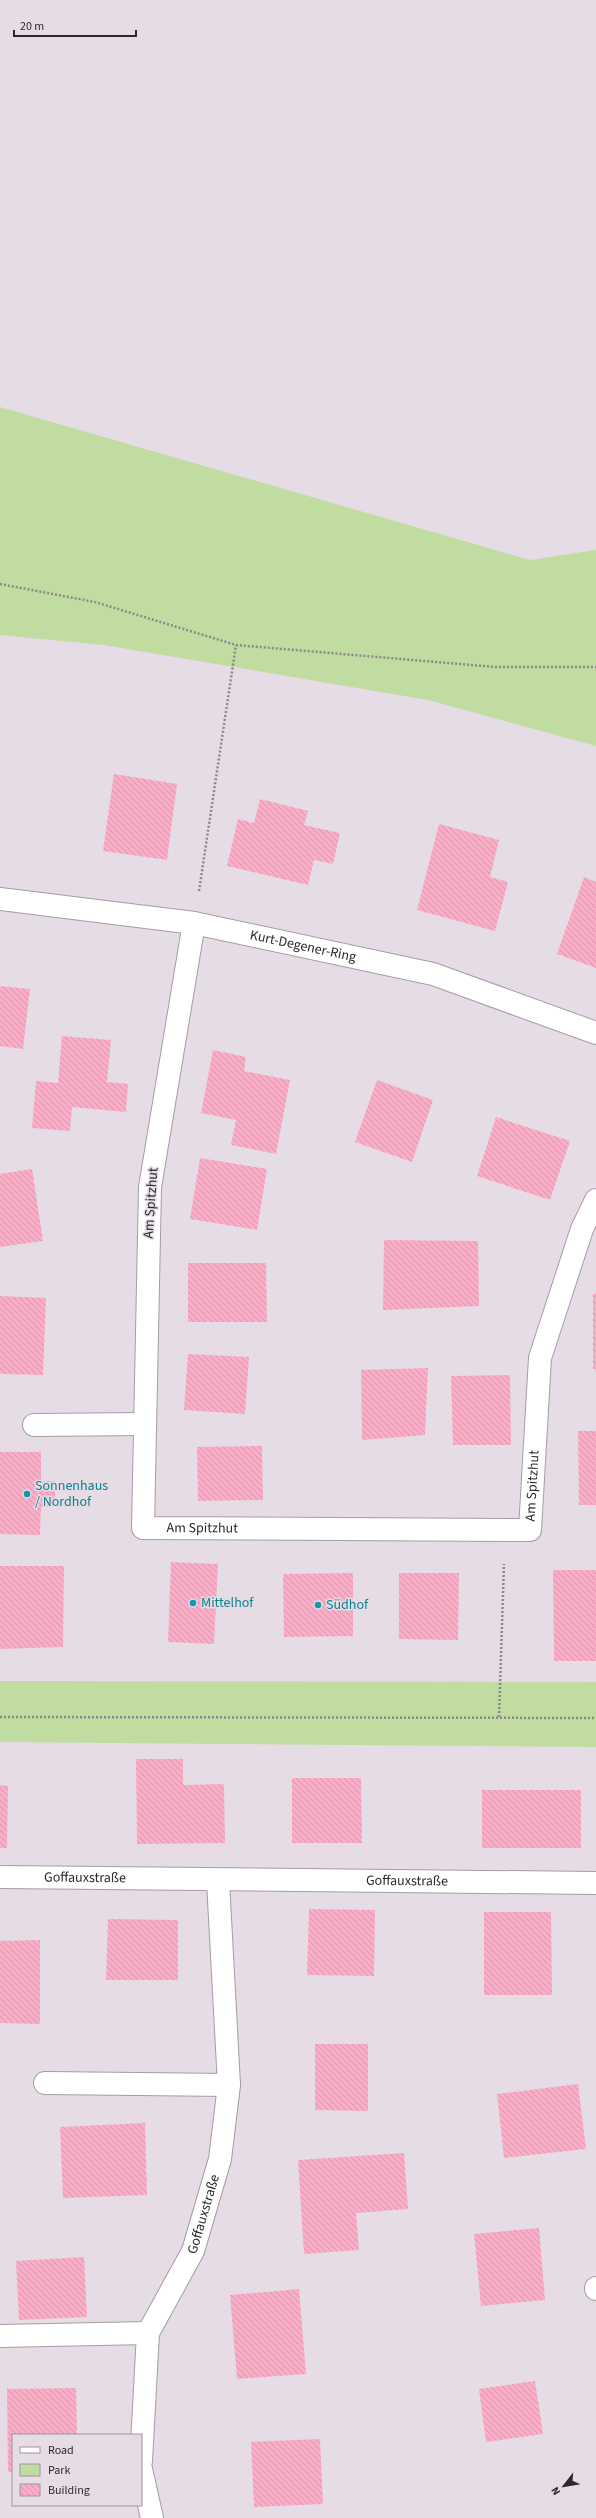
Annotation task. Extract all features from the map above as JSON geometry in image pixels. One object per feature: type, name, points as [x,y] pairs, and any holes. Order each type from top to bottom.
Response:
[{"type":"street","name":"Kurt-Degener-Ring","points":[[0,899],[194,923],[433,974],[596,1033]]},
{"type":"street","name":"Am Spitzhut","points":[[194,923],[150,1187],[143,1528],[530,1530],[540,1358],[582,1229],[596,1200]]},
{"type":"street","points":[[34,1425],[145,1424]]},
{"type":"street","name":"Goffauxstraße","points":[[0,1877],[218,1881],[596,1883]]},
{"type":"street","name":"Goffauxstraße","points":[[142,2442],[148,2332],[193,2251],[220,2159],[229,2085],[218,1881]]},
{"type":"street","points":[[45,2083],[229,2085]]},
{"type":"street","points":[[0,2336],[148,2332]]},
{"type":"street","points":[[142,2473],[152,2518]]},
{"type":"path","points":[[0,584],[94,602],[236,644],[495,667],[596,667]]},
{"type":"path","points":[[194,923],[236,644]]},
{"type":"path","points":[[499,1717],[505,1529]]},
{"type":"path","points":[[0,1717],[596,1718]]},
{"type":"green space","points":[[0,407],[530,560],[596,550],[596,746],[428,700],[104,645],[0,635]]},
{"type":"green space","points":[[0,1681],[596,1682],[596,1747],[0,1742]]},
{"type":"building","points":[[114,774],[177,784],[167,860],[103,851]]},
{"type":"building","points":[[260,799],[308,811],[304,825],[340,833],[333,864],[314,860],[308,885],[227,866],[238,819],[254,823]]},
{"type":"building","points":[[439,824],[499,840],[490,877],[508,882],[495,931],[417,910]]},
{"type":"building","points":[[584,877],[596,882],[596,968],[557,954]]},
{"type":"building","points":[[0,986],[30,989],[23,1049],[0,1046]]},
{"type":"building","points":[[62,1036],[111,1040],[107,1082],[128,1084],[126,1112],[72,1107],[70,1131],[32,1128],[36,1081],[58,1083]]},
{"type":"building","points":[[213,1050],[246,1057],[244,1071],[290,1080],[276,1154],[231,1145],[236,1120],[201,1113]]},
{"type":"building","points":[[377,1080],[433,1100],[412,1162],[355,1142]]},
{"type":"building","points":[[496,1117],[570,1141],[550,1200],[477,1176]]},
{"type":"building","points":[[200,1158],[267,1169],[257,1230],[190,1219]]},
{"type":"building","points":[[32,1169],[43,1241],[0,1247],[0,1174]]},
{"type":"building","points":[[384,1240],[478,1241],[479,1306],[383,1310]]},
{"type":"building","points":[[188,1263],[266,1263],[267,1322],[188,1322]]},
{"type":"building","points":[[593,1294],[596,1294],[596,1369],[593,1369]]},
{"type":"building","points":[[0,1296],[46,1298],[43,1375],[0,1374]]},
{"type":"building","points":[[188,1354],[249,1357],[245,1414],[184,1410]]},
{"type":"building","points":[[428,1368],[425,1435],[362,1440],[361,1370]]},
{"type":"building","points":[[510,1375],[511,1445],[453,1445],[451,1376]]},
{"type":"building","points":[[578,1431],[596,1431],[596,1505],[579,1505]]},
{"type":"building","points":[[262,1446],[263,1500],[198,1501],[197,1447]]},
{"type":"building","name":"Sonnenhaus / Nordhof","points":[[0,1452],[41,1452],[41,1481],[55,1481],[55,1507],[41,1507],[40,1535],[0,1534]]},
{"type":"building","name":"Mittelhof","points":[[171,1562],[218,1564],[214,1644],[168,1642]]},
{"type":"building","points":[[0,1566],[64,1566],[63,1647],[0,1649]]},
{"type":"building","points":[[553,1570],[596,1570],[596,1661],[554,1661]]},
{"type":"building","name":"Südhof","points":[[353,1573],[353,1636],[284,1637],[283,1574]]},
{"type":"building","points":[[399,1573],[459,1573],[458,1640],[399,1639]]},
{"type":"building","points":[[136,1759],[183,1759],[183,1785],[224,1784],[225,1843],[137,1844]]},
{"type":"building","points":[[292,1778],[361,1778],[362,1843],[292,1843]]},
{"type":"building","points":[[0,1785],[8,1786],[7,1848],[0,1848]]},
{"type":"building","points":[[482,1790],[581,1790],[581,1848],[482,1848]]},
{"type":"building","points":[[309,1909],[375,1910],[374,1976],[307,1975]]},
{"type":"building","points":[[484,1912],[551,1912],[552,1995],[484,1995]]},
{"type":"building","points":[[108,1919],[178,1920],[178,1980],[106,1980]]},
{"type":"building","points":[[40,1940],[40,2024],[0,2023],[0,1941]]},
{"type":"building","points":[[315,2044],[368,2044],[368,2111],[315,2110]]},
{"type":"building","points":[[578,2084],[586,2149],[504,2158],[497,2094]]},
{"type":"building","points":[[145,2123],[147,2195],[63,2198],[60,2127]]},
{"type":"building","points":[[404,2153],[408,2209],[356,2213],[359,2250],[304,2254],[298,2160]]},
{"type":"building","points":[[539,2228],[545,2300],[481,2306],[474,2234]]},
{"type":"building","points":[[84,2257],[87,2317],[19,2320],[16,2261]]},
{"type":"building","points":[[299,2289],[306,2374],[237,2379],[230,2295]]},
{"type":"building","points":[[535,2381],[543,2434],[486,2442],[479,2389]]},
{"type":"building","points":[[76,2388],[77,2434],[12,2434],[12,2472],[8,2472],[7,2389]]},
{"type":"building","points":[[320,2439],[323,2504],[254,2507],[251,2442]]},
{"type":"place","name":"Sonnenhaus / Nordhof","points":[[27,1494]]},
{"type":"place","name":"Mittelhof","points":[[193,1603]]},
{"type":"place","name":"Südhof","points":[[318,1605]]}]
